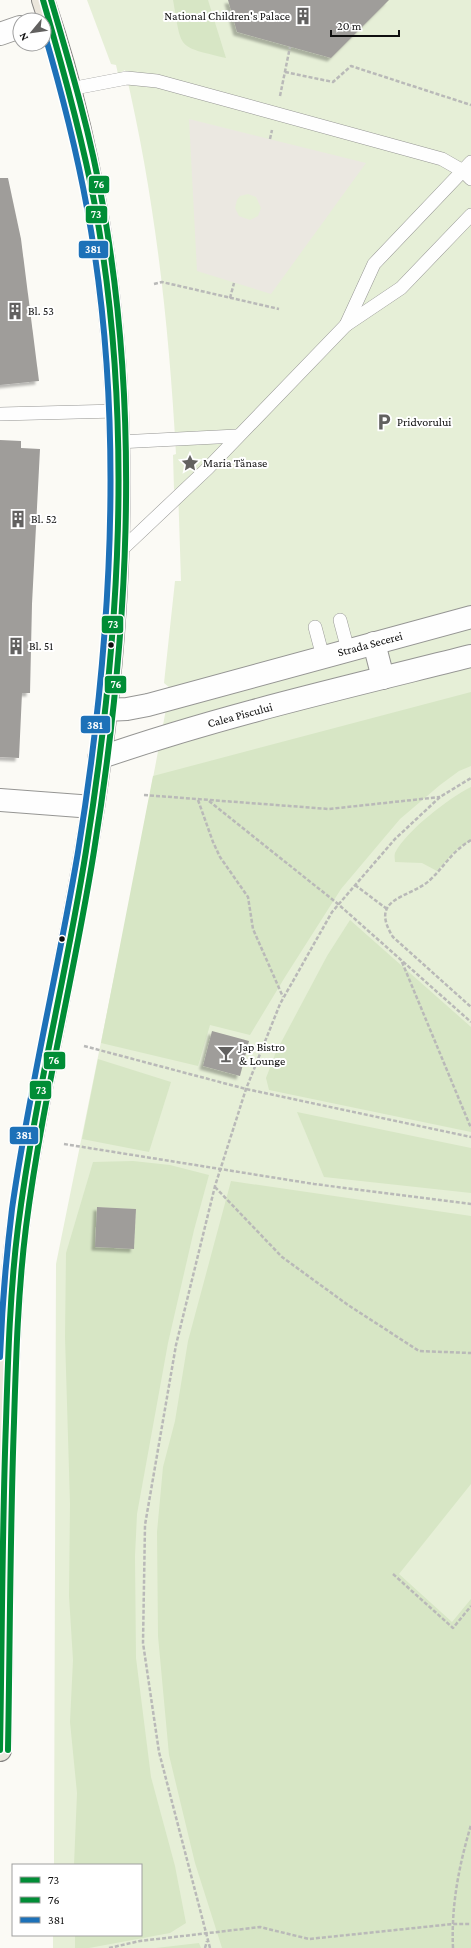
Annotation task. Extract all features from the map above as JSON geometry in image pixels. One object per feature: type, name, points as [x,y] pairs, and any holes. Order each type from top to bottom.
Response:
[{"type":"main road","points":[[0,1750],[2,1476],[15,1252],[31,1142],[92,807],[105,710],[111,646],[116,555],[118,442],[117,411],[114,349],[106,273],[91,178],[70,89],[52,36]]},
{"type":"street","points":[[0,34],[12,30]]},
{"type":"street","name":"Strada Secerei","points":[[105,710],[127,709],[148,705],[471,616]]},
{"type":"street","points":[[374,643],[383,678]]},
{"type":"street","name":"Calea Piscului","points":[[99,758],[148,741],[278,705],[471,656]]},
{"type":"street","points":[[269,671],[278,705]]},
{"type":"street","points":[[0,800],[92,807]]},
{"type":"lane","points":[[70,89],[122,79],[145,79],[442,159],[468,171],[374,264],[346,325]]},
{"type":"lane","points":[[116,555],[208,468],[237,436],[346,325],[401,288],[471,215]]},
{"type":"lane","points":[[0,414],[117,411]]},
{"type":"lane","points":[[118,442],[237,436]]},
{"type":"lane","points":[[340,620],[348,650]]},
{"type":"lane","points":[[315,627],[323,656]]},
{"type":"path","points":[[276,114],[290,47]]},
{"type":"path","points":[[285,72],[333,82],[351,66],[471,104]]},
{"type":"path","points":[[154,284],[162,282],[279,309]]},
{"type":"path","points":[[230,298],[234,283]]},
{"type":"path","points":[[210,1948],[159,1752],[143,1636],[144,1525],[176,1345],[215,1186],[246,1089],[283,998],[338,904],[395,839],[440,797],[471,778]]},
{"type":"path","points":[[144,795],[329,809],[440,797]]},
{"type":"path","points":[[198,800],[212,842],[220,857],[248,897],[253,928],[283,998]]},
{"type":"path","points":[[209,801],[338,904],[471,1022]]},
{"type":"path","points":[[471,840],[455,851],[430,880],[417,889],[399,896],[392,901],[387,909],[385,918],[387,928],[393,937],[471,1007]]},
{"type":"path","points":[[355,886],[387,909]]},
{"type":"path","points":[[402,961],[471,1128]]},
{"type":"path","points":[[84,1046],[246,1089],[471,1136]]},
{"type":"path","points":[[64,1144],[314,1184],[471,1204]]},
{"type":"path","points":[[215,1186],[282,1257],[348,1305],[420,1351],[471,1353]]},
{"type":"path","points":[[393,1574],[453,1628],[471,1606]]},
{"type":"path","points":[[453,1948],[453,1924],[458,1876],[471,1825]]},
{"type":"path","points":[[109,1948],[140,1941],[260,1927],[308,1939],[453,1924],[471,1924]]},
{"type":"path","points":[[205,1948],[208,1940]]},
{"type":"green space","points":[[87,0],[471,0],[471,1948],[53,1948],[53,1936],[142,1936],[142,1864],[54,1864],[56,1264],[132,889],[170,688],[164,683],[175,581],[181,581],[178,487],[174,490],[173,455],[176,454],[173,406],[165,309],[159,261],[145,165],[125,70],[118,74],[116,65],[111,64]]},
{"type":"green space","points":[[173,0],[208,0],[226,58],[198,51],[190,48],[184,43],[178,28]]},
{"type":"green space","points":[[471,692],[471,766],[459,771],[440,785],[400,819],[341,889],[250,1035],[210,1025],[198,1066],[101,1043],[153,776]]},
{"type":"green space","points":[[471,787],[471,840],[455,851],[437,871],[422,863],[395,862],[395,853],[408,835],[418,825],[451,799]]},
{"type":"green space","points":[[350,920],[471,1027],[471,1132],[269,1090],[266,1078],[276,1052],[327,956]]},
{"type":"green space","points":[[98,1059],[171,1082],[149,1152],[82,1139]]},
{"type":"green space","points":[[297,1112],[471,1148],[471,1193],[324,1177]]},
{"type":"green space","points":[[133,1161],[170,1165],[209,1175],[194,1230],[168,1343],[137,1514],[135,1556],[136,1658],[151,1777],[175,1866],[186,1923],[170,1933],[89,1948],[75,1948],[75,1936],[142,1936],[142,1864],[74,1864],[77,1793],[70,1722],[73,1660],[69,1596],[70,1504],[65,1337],[66,1253],[93,1162]],"holes":[[[97,1207],[136,1209],[134,1249],[95,1247]]]},
{"type":"green space","points":[[231,1181],[471,1216],[471,1484],[399,1574],[452,1622],[471,1599],[471,1948],[222,1948],[195,1863],[169,1755],[158,1636],[157,1532],[163,1467],[175,1421],[188,1341]]},
{"type":"green space","points":[[199,1943],[201,1948],[156,1948]]},
{"type":"shaded area","points":[[189,119],[366,163],[271,294],[197,271]],"holes":[[[248,194],[256,197],[261,208],[258,216],[250,220],[239,216],[235,208],[237,200],[240,196]]]},
{"type":"building","name":"National Children's Palace","points":[[228,0],[389,0],[331,58],[237,32]]},
{"type":"building","name":"Bl. 53","points":[[0,178],[8,178],[21,239],[39,381],[0,385]]},
{"type":"building","points":[[0,440],[21,441],[21,448],[40,449],[32,604],[30,693],[22,693],[19,758],[0,757]]},
{"type":"building","name":"Jap Bistro & Lounge","points":[[212,1031],[249,1041],[240,1076],[203,1066]]},
{"type":"building","points":[[97,1207],[136,1209],[134,1249],[95,1247]]},
{"type":"transit line","name":"73","points":[[0,1750],[5,1463],[10,1324],[15,1251],[41,1086],[78,898],[98,771],[114,610],[118,529],[118,448],[115,367],[107,286],[95,206],[84,154],[65,77],[43,0]]},
{"type":"transit line","name":"76","points":[[8,1750],[13,1463],[18,1324],[23,1251],[49,1086],[86,898],[106,771],[122,610],[126,529],[126,448],[122,367],[115,286],[103,206],[93,154],[51,0]]},
{"type":"transit line","name":"381","points":[[0,1357],[3,1302],[12,1209],[35,1075],[70,897],[90,773],[106,611],[110,530],[110,449],[107,367],[99,287],[87,208],[78,163],[50,52]]},
{"type":"place","name":"National Children's Palace","points":[[303,16]]},
{"type":"place","name":"Bl. 53","points":[[15,311]]},
{"type":"place","name":"Pridvorului","points":[[384,422]]},
{"type":"place","name":"Maria Tănase","points":[[190,463]]},
{"type":"place","name":"Bl. 52","points":[[18,519]]},
{"type":"place","name":"Bl. 51","points":[[16,646]]},
{"type":"place","name":"Jap Bistro & Lounge","points":[[226,1054]]}]
